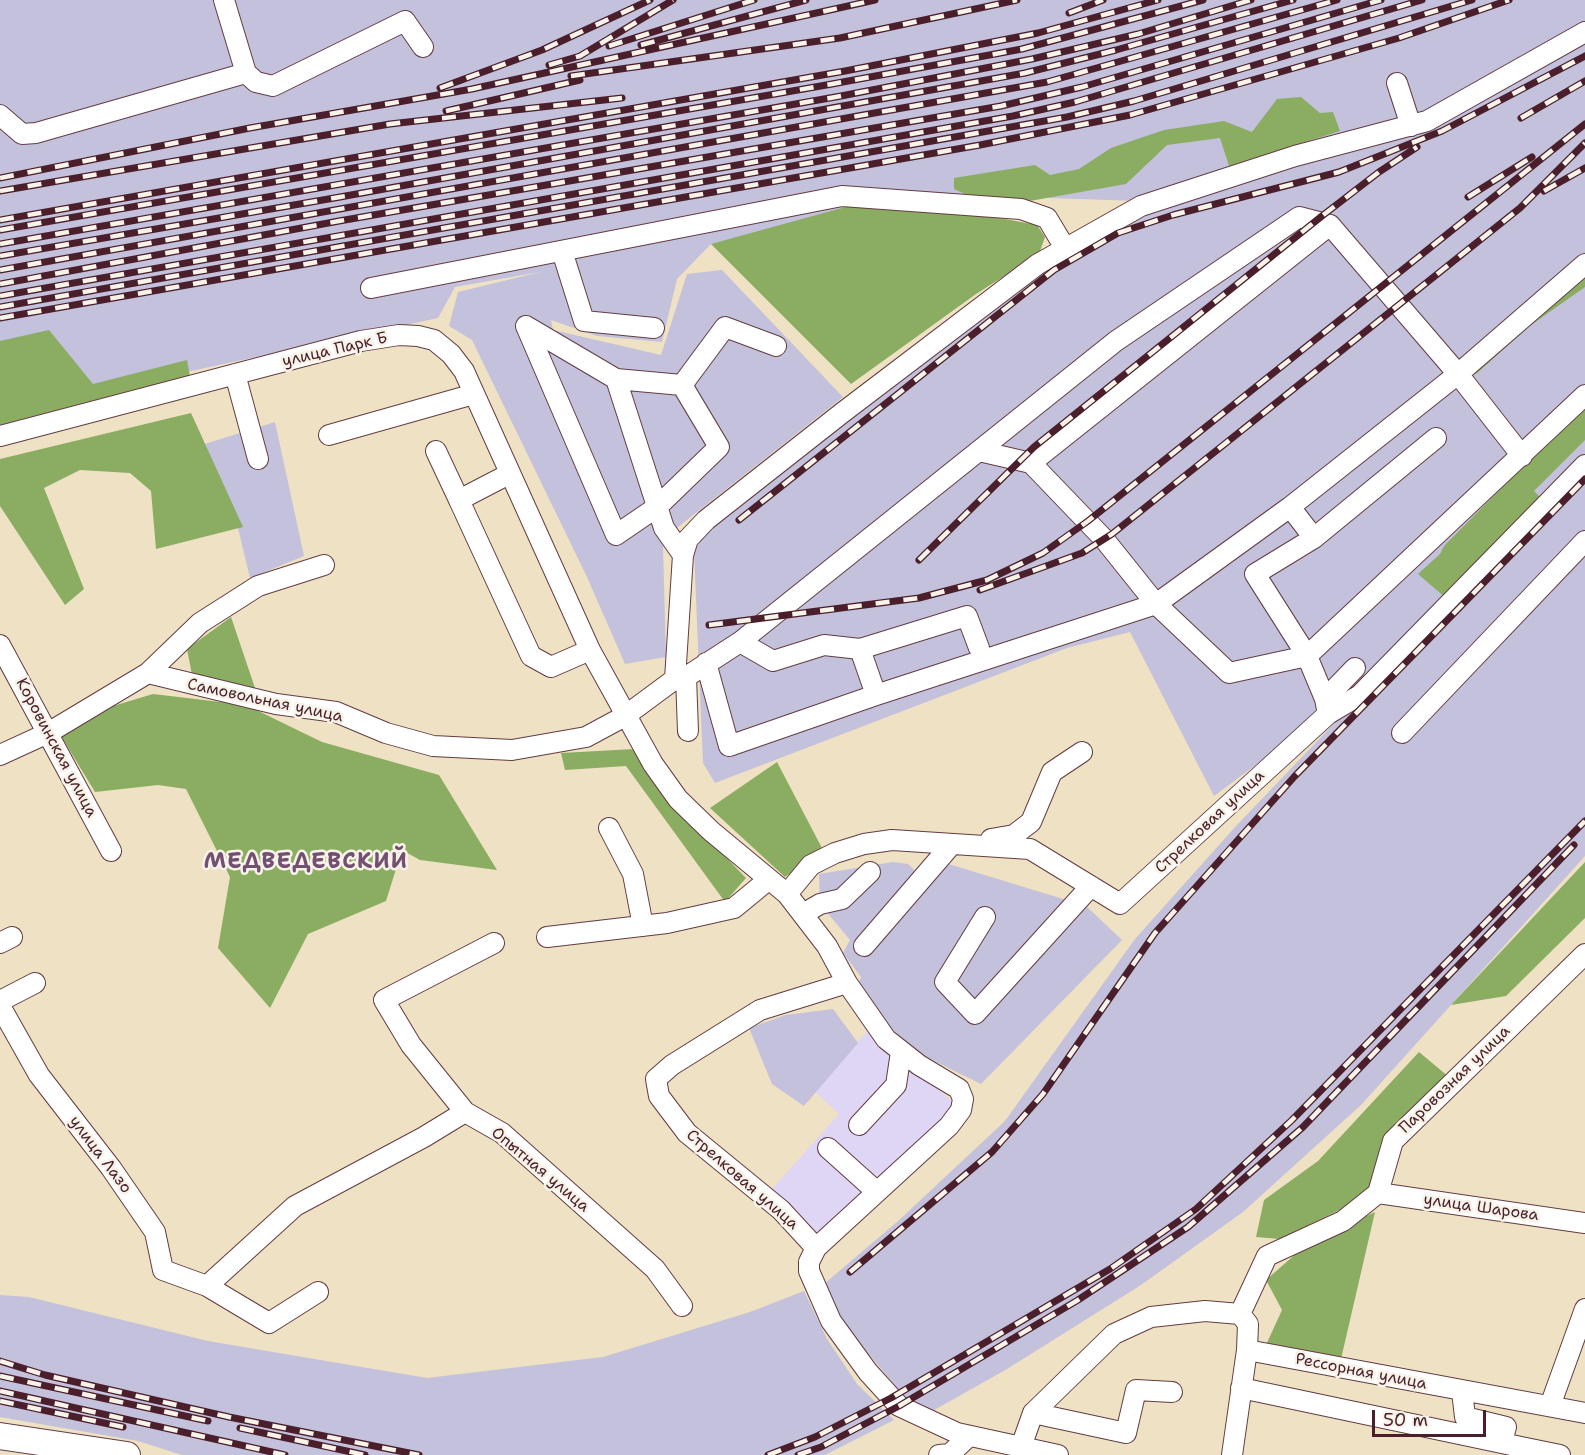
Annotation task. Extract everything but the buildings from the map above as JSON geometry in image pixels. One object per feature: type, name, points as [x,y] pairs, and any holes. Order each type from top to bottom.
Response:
[{"type":"main road","points":[[0,1436],[128,1455]]},
{"type":"street","points":[[224,0],[246,73],[256,82],[273,86],[405,21],[423,46]]},
{"type":"street","points":[[688,731],[680,678],[683,555],[688,539],[706,520],[1038,264],[1065,248],[1141,206],[1295,156],[1427,121],[1585,32]]},
{"type":"street","points":[[0,115],[22,134],[36,133],[246,73]]},
{"type":"street","points":[[1397,83],[1411,126]]},
{"type":"street","points":[[371,288],[842,196],[1021,209],[1047,218],[1065,248]]},
{"type":"street","name":"Самовольная улица","points":[[148,673],[276,704],[336,712],[386,733],[433,746],[512,750],[586,737],[625,716],[680,678],[740,642],[1116,341],[1299,217],[1330,225]]},
{"type":"street","points":[[1031,463],[1330,225],[1458,374],[1522,456]]},
{"type":"street","points":[[562,251],[584,321],[654,328]]},
{"type":"street","points":[[706,663],[729,746],[876,695],[1156,604],[1290,507],[1458,374],[1585,264]]},
{"type":"street","points":[[526,326],[616,379],[682,385],[719,447],[657,507],[616,535],[526,326]]},
{"type":"street","points":[[682,385],[725,327],[776,346]]},
{"type":"street","name":"улица Парк Б","points":[[0,436],[361,341],[399,335],[434,340],[451,354],[464,371],[590,650],[625,716]]},
{"type":"street","points":[[235,374],[258,459]]},
{"type":"street","points":[[616,379],[664,528],[683,555]]},
{"type":"street","points":[[329,435],[474,394]]},
{"type":"street","points":[[979,451],[1031,463],[1104,539],[1156,604],[1229,673],[1307,656],[1585,395]]},
{"type":"street","points":[[1327,706],[1307,656],[1255,574],[1314,538],[1436,438]]},
{"type":"street","points":[[436,451],[531,656],[551,667],[590,650]]},
{"type":"street","name":"Стрелковая улица","points":[[787,894],[811,865],[854,847],[892,840],[1030,849],[1120,904],[1327,706],[1360,694],[1585,465]]},
{"type":"street","points":[[459,500],[509,474]]},
{"type":"street","points":[[1290,507],[1314,538]]},
{"type":"street","points":[[1402,733],[1585,541]]},
{"type":"street","points":[[0,755],[48,733],[148,673],[200,623],[258,586],[324,565]]},
{"type":"street","points":[[740,642],[773,661],[824,645],[860,649],[967,616],[979,648]]},
{"type":"street","name":"Коровинская улица","points":[[0,645],[111,851]]},
{"type":"street","points":[[860,649],[876,695]]},
{"type":"street","points":[[1327,706],[1354,668]]},
{"type":"street","points":[[625,716],[678,799],[787,894],[827,946],[847,983],[886,1039],[901,1052],[959,1089],[963,1099],[961,1110],[950,1125],[816,1248],[809,1262],[809,1271],[841,1337],[899,1406],[932,1423],[969,1436],[1058,1455]]},
{"type":"street","points":[[864,946],[957,845],[1014,835],[1031,822],[1052,772],[1082,752]]},
{"type":"street","points":[[609,828],[633,874],[644,926]]},
{"type":"street","points":[[803,914],[820,904],[842,899],[870,872]]},
{"type":"street","points":[[547,937],[644,926],[734,908],[768,879]]},
{"type":"street","points":[[986,917],[945,982],[975,1014],[1091,886]]},
{"type":"street","name":"Опытная улица","points":[[495,943],[384,1000],[411,1045],[465,1112],[502,1133],[655,1269],[682,1306]]},
{"type":"street","name":"Паровозная улица","points":[[1378,1193],[1393,1141],[1585,954]]},
{"type":"street","points":[[0,1004],[35,983]]},
{"type":"street","name":"Стрелковая улица","points":[[816,1248],[781,1210],[687,1133],[659,1096],[656,1079],[672,1065],[760,1011],[847,983]]},
{"type":"street","name":"улица Лазо","points":[[0,1004],[39,1075],[155,1232],[163,1270],[207,1286]]},
{"type":"street","points":[[859,1125],[896,1085],[901,1052]]},
{"type":"street","points":[[318,1292],[269,1323],[207,1286],[295,1206],[424,1137],[465,1112]]},
{"type":"street","points":[[828,1148],[877,1192]]},
{"type":"street","points":[[1240,1314],[1267,1256],[1343,1221],[1378,1193]]},
{"type":"street","name":"улица Шарова","points":[[1378,1193],[1585,1223]]},
{"type":"street","points":[[1550,1406],[1585,1308]]},
{"type":"street","points":[[1021,1447],[1033,1413],[1114,1334],[1151,1317],[1205,1311],[1240,1314],[1248,1324],[1247,1350],[1232,1455]]},
{"type":"street","name":"Рессорная улица","points":[[1247,1350],[1585,1413]]},
{"type":"street","points":[[1241,1388],[1512,1443],[1560,1455]]},
{"type":"street","points":[[1033,1413],[1126,1433],[1136,1390],[1172,1392]]},
{"type":"street","points":[[1462,1390],[1465,1417],[1512,1443]]},
{"type":"street","points":[[1512,1443],[1529,1403]]},
{"type":"street","points":[[939,1455],[950,1454],[969,1436]]},
{"type":"shaded area","points":[[0,0],[1585,0],[1585,23],[1421,115],[1372,125],[1138,201],[1049,198],[1001,190],[711,244],[677,279],[662,342],[597,336],[551,320],[553,330],[661,355],[687,274],[722,270],[843,397],[678,527],[663,547],[666,657],[625,664],[587,577],[472,340],[449,326],[458,292],[540,272],[455,287],[438,318],[0,412]]},
{"type":"shaded area","points":[[1585,41],[1585,856],[1361,1105],[1243,1212],[1141,1285],[1007,1369],[922,1417],[844,1325],[824,1284],[897,1222],[1005,1121],[1135,939],[1236,826],[1391,664],[1214,796],[1130,632],[1067,648],[715,783],[703,763],[694,551],[709,529],[1046,268],[1138,216],[1307,160],[1359,149]]},
{"type":"shaded area","points":[[275,422],[304,556],[250,578],[238,528],[205,444]]},
{"type":"shaded area","points":[[893,862],[908,864],[924,879],[942,862],[1086,906],[1122,940],[981,1084],[922,1055],[886,1024],[857,988],[861,977],[843,953],[850,940],[820,904],[819,874]]},
{"type":"shaded area","points":[[833,1009],[858,1043],[804,1106],[772,1084],[749,1028],[786,1015]]},
{"type":"shaded area","points":[[870,1028],[957,1106],[822,1241],[772,1189],[839,1114],[814,1091]]},
{"type":"shaded area","points":[[804,1291],[827,1339],[857,1384],[894,1420],[825,1455],[182,1455],[138,1441],[0,1417],[0,1295],[29,1297],[208,1341],[427,1378],[603,1357],[750,1312]]},
{"type":"green space","points":[[1301,97],[1320,113],[1333,112],[1340,131],[1229,166],[1220,138],[1167,145],[1126,184],[1024,202],[978,200],[954,189],[954,178],[1035,165],[1050,175],[1079,169],[1111,148],[1164,130],[1224,121],[1252,132],[1277,99]]},
{"type":"green space","points":[[849,206],[935,206],[1037,225],[1045,237],[1039,254],[976,294],[851,384],[711,244]]},
{"type":"green space","points":[[1585,271],[1585,287],[1531,325],[1476,374],[1469,367]]},
{"type":"green space","points":[[49,330],[93,384],[187,360],[191,382],[0,433],[0,341]]},
{"type":"green space","points":[[1585,404],[1585,440],[1534,491],[1540,497],[1447,599],[1418,574]]},
{"type":"green space","points":[[191,413],[243,527],[156,549],[151,491],[130,473],[80,470],[44,488],[84,589],[65,605],[0,506],[0,459]]},
{"type":"green space","points":[[231,617],[255,688],[193,680],[187,649]]},
{"type":"green space","points":[[153,694],[246,705],[322,742],[439,775],[497,870],[420,860],[402,850],[386,901],[308,934],[270,1008],[218,948],[230,877],[186,789],[158,785],[95,792],[61,736],[103,709]]},
{"type":"green space","points":[[634,749],[681,811],[746,878],[725,902],[626,766],[565,770],[561,753]]},
{"type":"green space","points":[[777,762],[823,850],[785,877],[710,808]]},
{"type":"green space","points":[[1585,862],[1585,918],[1506,996],[1451,1005]]},
{"type":"green space","points":[[1419,1052],[1449,1077],[1360,1200],[1280,1239],[1256,1237],[1264,1200],[1318,1161]]},
{"type":"green space","points":[[1375,1212],[1341,1359],[1265,1347],[1282,1310],[1266,1280],[1306,1245]]},
{"type":"railway","points":[[440,88],[542,50],[650,0]]},
{"type":"railway","points":[[549,65],[580,56],[673,0]]},
{"type":"railway","points":[[609,46],[754,0]]},
{"type":"railway","points":[[641,45],[806,0]]},
{"type":"railway","points":[[0,178],[250,128],[472,89],[875,0]]},
{"type":"railway","points":[[571,76],[840,38],[1017,0]]},
{"type":"railway","points":[[1069,13],[1103,0]]},
{"type":"railway","points":[[0,220],[845,71],[1038,33],[1158,0]]},
{"type":"railway","points":[[0,230],[1022,49],[1203,0]]},
{"type":"railway","points":[[0,244],[841,96],[1032,59],[1138,34],[1251,0]]},
{"type":"railway","points":[[0,256],[1025,73],[1293,0]]},
{"type":"railway","points":[[0,270],[1047,82],[1337,0]]},
{"type":"railway","points":[[0,284],[339,221],[1001,106],[1082,87],[1381,0]]},
{"type":"railway","points":[[0,296],[1013,116],[1075,102],[1422,0]]},
{"type":"railway","points":[[0,307],[1067,117],[1134,101],[1472,0]]},
{"type":"railway","points":[[0,318],[980,145],[1130,115],[1399,38],[1509,0]]},
{"type":"railway","points":[[739,520],[1054,270],[1118,233],[1173,215],[1339,172],[1442,131],[1585,56]]},
{"type":"railway","points":[[446,111],[580,80]]},
{"type":"railway","points":[[1521,118],[1585,81]]},
{"type":"railway","points":[[0,191],[390,124],[622,98]]},
{"type":"railway","points":[[709,625],[919,598],[987,580],[1043,553],[1088,521],[1585,124]]},
{"type":"railway","points":[[980,590],[1082,553],[1112,534],[1520,208],[1585,143]]},
{"type":"railway","points":[[919,560],[1034,447],[1322,216],[1379,172],[1417,147]]},
{"type":"railway","points":[[1468,197],[1532,157]]},
{"type":"railway","points":[[1544,191],[1585,168]]},
{"type":"railway","points":[[850,1272],[992,1152],[1043,1094],[1155,933],[1294,777],[1585,479]]},
{"type":"railway","points":[[768,1455],[815,1437],[891,1398],[1110,1269],[1196,1209],[1292,1120],[1585,821]]},
{"type":"railway","points":[[798,1455],[821,1447],[899,1406],[1078,1300],[1188,1227],[1303,1127],[1574,845]]},
{"type":"railway","points":[[0,1361],[45,1375],[229,1417],[419,1455]]},
{"type":"railway","points":[[0,1376],[208,1421]]},
{"type":"railway","points":[[0,1391],[285,1455]]},
{"type":"railway","points":[[0,1401],[123,1427]]},
{"type":"railway","points":[[240,1428],[365,1455]]},
{"type":"district","name":"МЕДВЕДЕВСКИЙ","points":[[306,862]]}]
